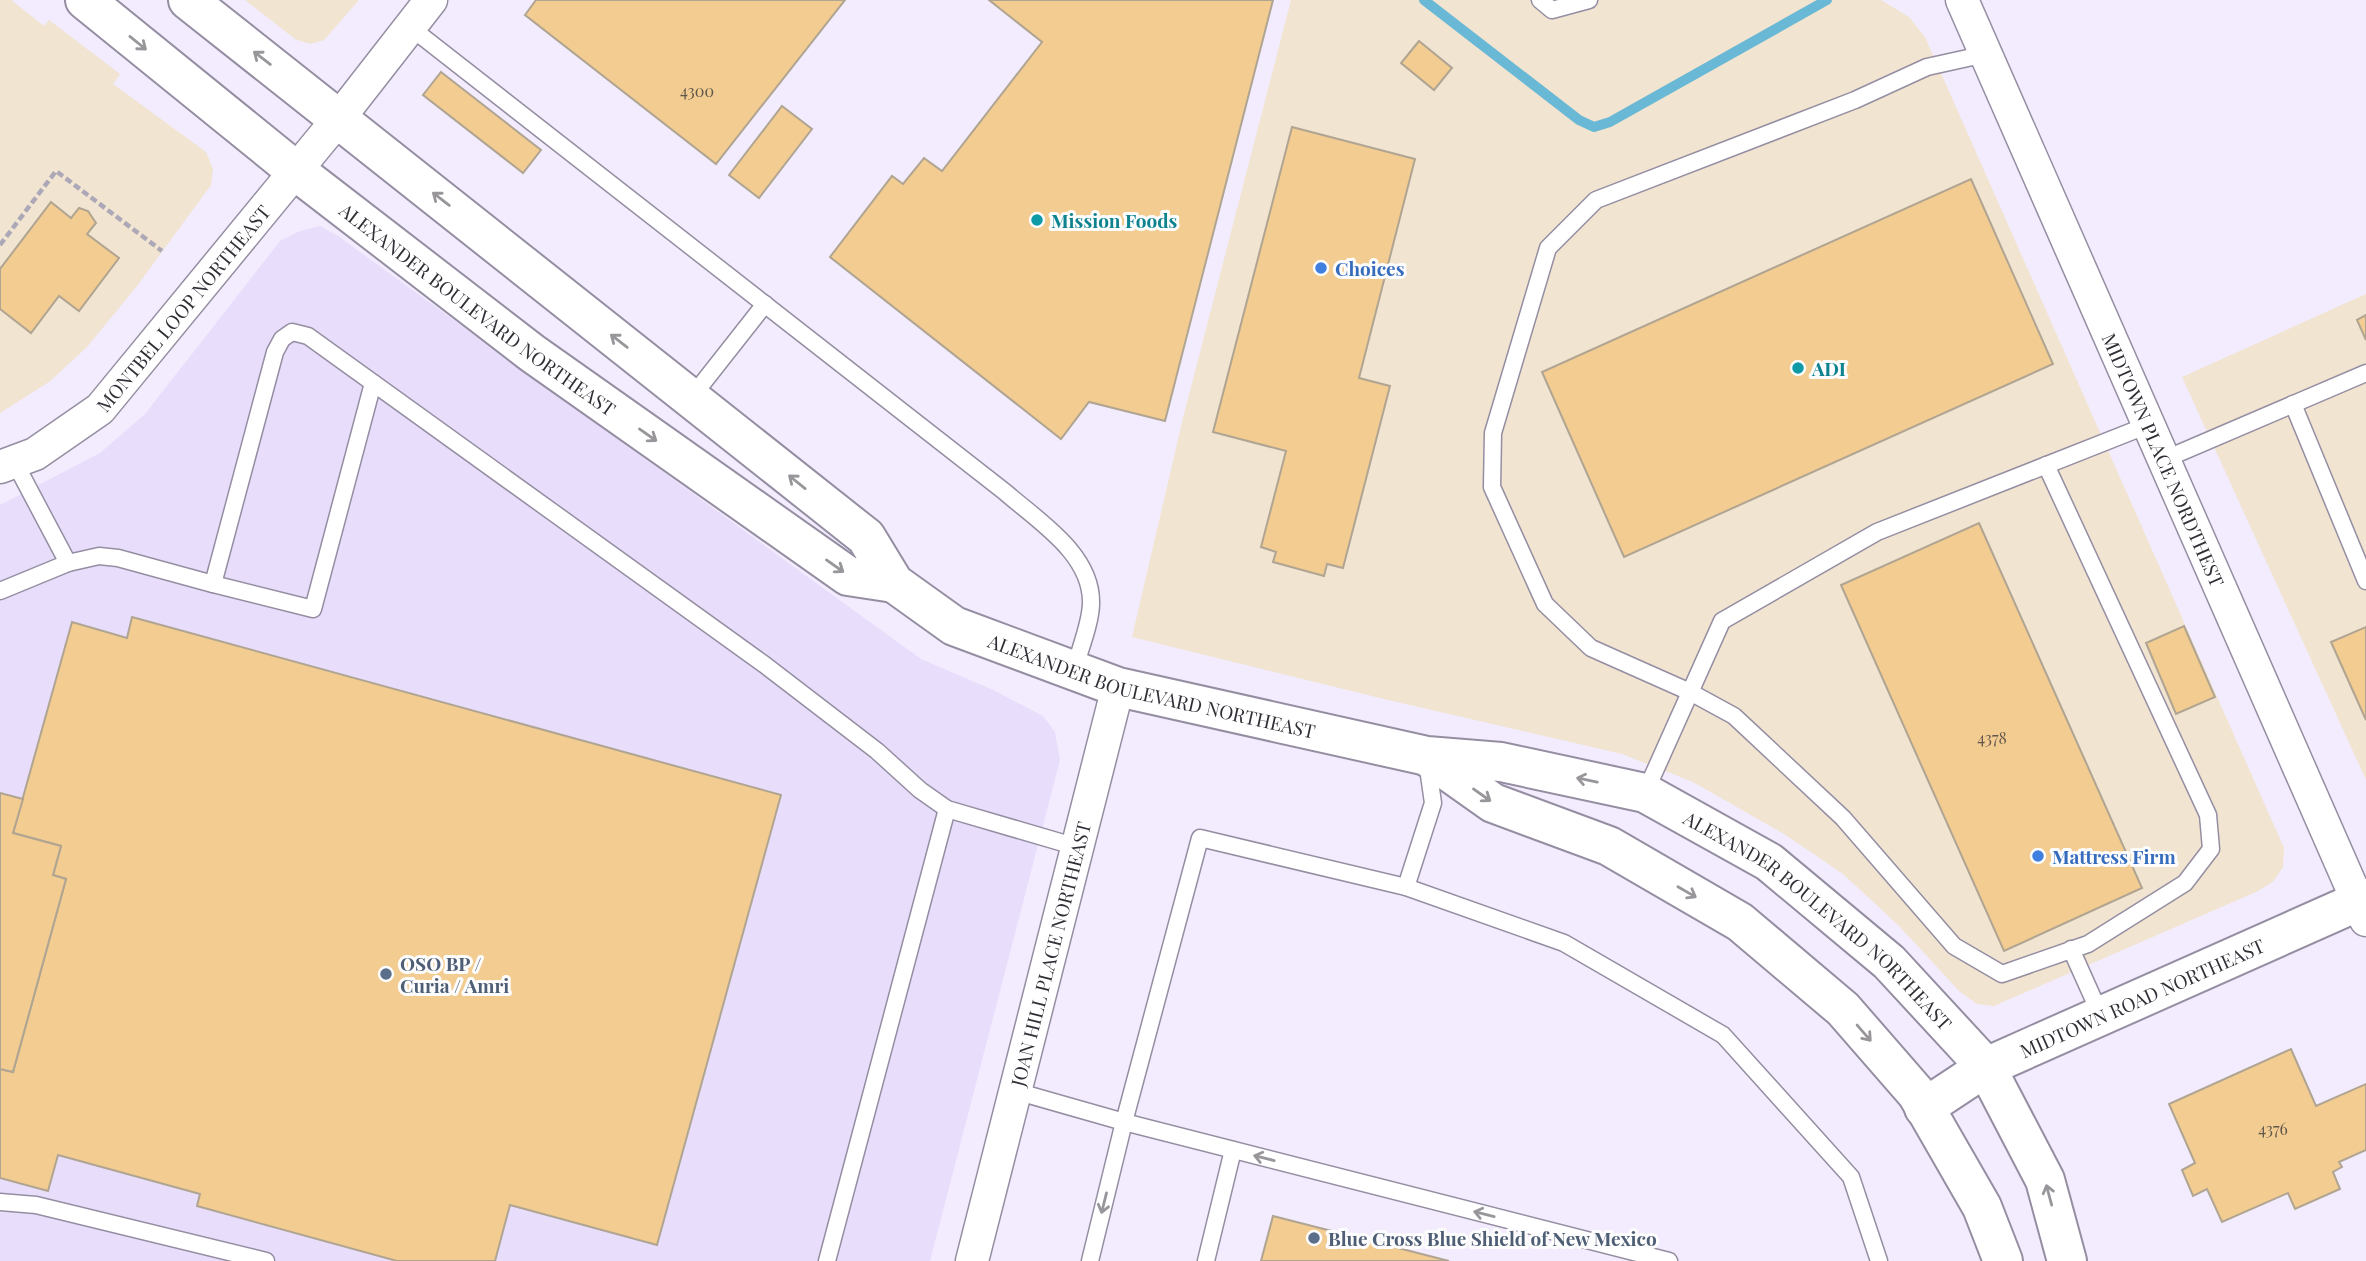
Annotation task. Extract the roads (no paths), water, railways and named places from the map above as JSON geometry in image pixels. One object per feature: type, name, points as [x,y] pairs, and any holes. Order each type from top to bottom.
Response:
[{"type":"street","name":"ALEXANDER BOULEVARD NORTHEAST","points":[[85,0],[296,171],[532,353],[848,576],[894,583]]},
{"type":"street","name":"ALEXANDER BOULEVARD NORTHEAST","points":[[188,0],[866,537],[894,583],[954,626],[1118,687],[1427,756],[1502,762],[1645,793],[1769,862],[1889,962],[1986,1067],[2045,1180],[2067,1261]]},
{"type":"street","name":"MONTBEL LOOP NORTHEAST","points":[[7,464],[35,454],[100,408],[339,118],[431,0]]},
{"type":"street","name":"MIDTOWN PLACE NORDTHEST","points":[[1962,0],[2363,906]]},
{"type":"street","name":"JOAN HILL PLACE NORTHEAST","points":[[972,1261],[1118,687]]},
{"type":"street","name":"ALEXANDER BOULEVARD NORTHEAST","points":[[1427,756],[1493,803],[1609,846],[1740,922],[1843,1009],[1917,1094],[1982,1207],[2003,1261]]},
{"type":"street","name":"MIDTOWN ROAD NORTHEAST","points":[[1924,1108],[1986,1067],[2363,906]]},
{"type":"lane","points":[[1540,0],[1552,10],[1589,0]]},
{"type":"lane","points":[[410,27],[1005,492],[1070,547],[1090,586],[1091,605],[1074,671]]},
{"type":"lane","points":[[1986,54],[1927,67],[1855,100],[1597,200],[1548,248],[1493,433],[1492,487],[1545,604],[1591,648],[1690,692],[1734,716],[1843,818],[1954,946],[2002,974],[2088,944],[2185,883],[2211,849],[2207,815],[2046,465]]},
{"type":"lane","points":[[691,398],[765,304]]},
{"type":"lane","points":[[213,584],[275,352],[282,339],[292,332],[308,336],[765,665],[947,809],[1077,846]]},
{"type":"lane","points":[[2164,460],[2366,373]]},
{"type":"lane","points":[[0,591],[68,563],[99,556],[118,558],[313,609],[373,383]]},
{"type":"lane","points":[[2293,404],[2366,581]]},
{"type":"lane","points":[[1645,793],[1722,621],[1877,532],[2148,425]]},
{"type":"lane","points":[[7,464],[68,563]]},
{"type":"lane","points":[[1406,887],[1433,803],[1427,756]]},
{"type":"lane","points":[[827,1261],[947,809]]},
{"type":"lane","points":[[1090,1261],[1200,838],[1406,887],[1564,943],[1723,1035],[1851,1177],[1879,1261]]},
{"type":"lane","points":[[2071,949],[2101,1016]]},
{"type":"lane","points":[[1015,1091],[1124,1122],[1669,1261]]},
{"type":"lane","points":[[1206,1261],[1233,1150]]},
{"type":"lane","points":[[0,1202],[36,1205],[266,1261]]},
{"type":"waterway","points":[[1424,0],[1579,120],[1594,127],[1610,122],[1827,0]]},
{"type":"place","name":"Mission Foods","points":[[1037,220]]},
{"type":"place","name":"Choices","points":[[1321,268]]},
{"type":"place","name":"ADI","points":[[1798,368]]},
{"type":"place","name":"Mattress Firm","points":[[2038,856]]},
{"type":"place","name":"OSO BP / Curia / Amri","points":[[386,974]]},
{"type":"place","name":"Blue Cross Blue Shield of New Mexico","points":[[1314,1238]]}]
